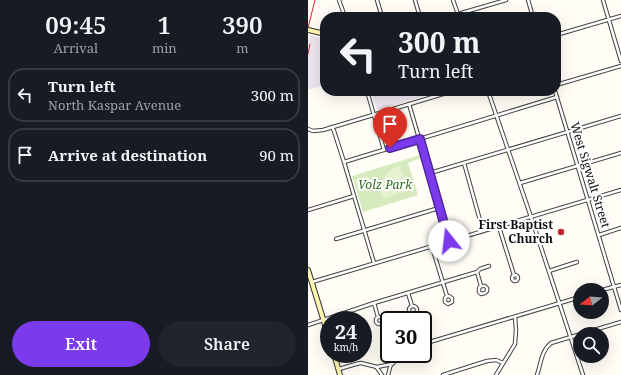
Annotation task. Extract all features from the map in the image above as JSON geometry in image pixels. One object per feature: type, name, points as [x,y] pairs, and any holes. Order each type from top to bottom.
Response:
[{"type":"main road","points":[[308,30],[320,33]]},
{"type":"main road","points":[[308,270],[321,311]]},
{"type":"main road","points":[[336,363],[340,375]]},
{"type":"street","points":[[340,0],[344,12]]},
{"type":"street","points":[[377,0],[381,12]]},
{"type":"street","points":[[415,0],[419,12]]},
{"type":"street","points":[[453,0],[457,12]]},
{"type":"street","points":[[470,12],[506,0]]},
{"type":"street","points":[[528,0],[532,12]]},
{"type":"street","points":[[603,0],[621,61]]},
{"type":"street","points":[[561,33],[621,16]]},
{"type":"street","points":[[561,84],[621,66]]},
{"type":"street","points":[[369,96],[384,150]]},
{"type":"street","points":[[308,129],[320,131],[432,96]]},
{"type":"street","points":[[490,96],[583,375]]},
{"type":"street","points":[[344,162],[557,97]]},
{"type":"street","name":"West Sigwalt Street","points":[[557,97],[621,310]]},
{"type":"street","points":[[409,104],[449,241]]},
{"type":"street","points":[[430,174],[508,149],[621,116]]},
{"type":"street","points":[[332,127],[344,162],[374,264]]},
{"type":"street","points":[[520,183],[621,153]]},
{"type":"street","points":[[464,163],[483,231]]},
{"type":"street","points":[[312,282],[621,190]]},
{"type":"street","points":[[308,210],[354,196]]},
{"type":"street","points":[[336,239],[439,208]]},
{"type":"street","points":[[499,227],[514,275]]},
{"type":"street","points":[[599,235],[621,228]]},
{"type":"street","points":[[432,246],[447,296]]},
{"type":"street","points":[[549,271],[577,262]]},
{"type":"street","points":[[350,311],[477,272],[489,266]]},
{"type":"street","points":[[477,272],[481,286]]},
{"type":"street","points":[[609,288],[621,284]]},
{"type":"street","points":[[408,293],[412,306]]},
{"type":"street","points":[[432,341],[573,299]]},
{"type":"street","points":[[374,304],[378,317]]},
{"type":"street","points":[[496,375],[514,344],[516,330],[515,317]]},
{"type":"street","points":[[308,325],[320,321]]},
{"type":"street","points":[[536,375],[547,346],[555,341],[621,322]]},
{"type":"street","points":[[443,375],[487,361],[496,360],[503,363]]},
{"type":"street","points":[[338,370],[361,363],[376,367],[392,364]]},
{"type":"street","points":[[388,375],[392,364]]},
{"type":"street","points":[[376,367],[382,375]]},
{"type":"shaded area","points":[[310,35],[320,38],[320,86],[308,90],[308,57],[311,43],[308,42]]},
{"type":"shaded area","points":[[373,96],[425,96],[377,110]]},
{"type":"green space","name":"Volz Park","points":[[420,155],[421,158],[408,163],[418,195],[363,212],[352,176]]},
{"type":"green space","points":[[400,165],[407,188],[405,191],[383,199],[381,186],[384,178],[389,171]]},
{"type":"green space","points":[[367,176],[370,189],[368,191],[365,189],[358,190],[355,180]]},
{"type":"railway","points":[[308,28],[315,0]]},
{"type":"railway","points":[[308,54],[310,44]]},
{"type":"place","name":"First Baptist Church","points":[[561,232]]},
{"type":"route","points":[[390,148],[420,139],[449,241]]}]
